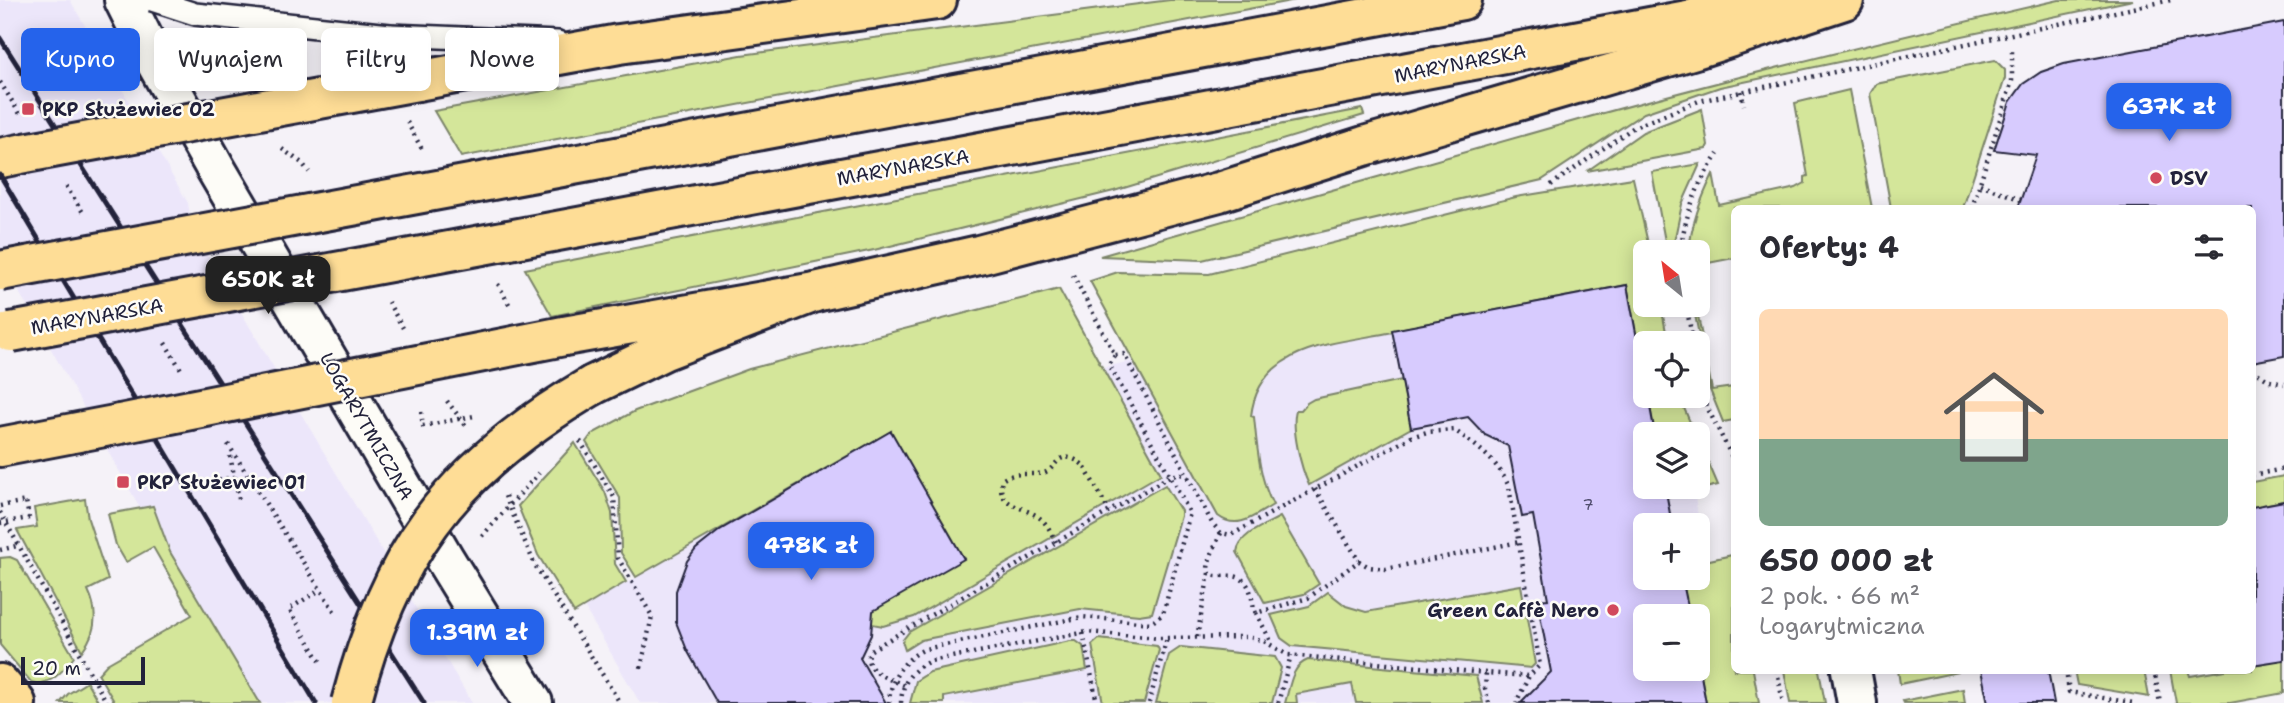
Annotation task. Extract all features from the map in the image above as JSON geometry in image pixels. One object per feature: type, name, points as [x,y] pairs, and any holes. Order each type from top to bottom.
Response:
[{"type":"main road","points":[[0,158],[619,44],[937,0]]},
{"type":"main road","points":[[0,271],[1462,0]]},
{"type":"main road","name":"MARYNARSKA","points":[[6,332],[1794,0]]},
{"type":"main road","points":[[0,447],[564,336],[815,292],[979,255],[1219,192],[1364,146],[1695,49],[1844,0]]},
{"type":"main road","points":[[351,703],[377,621],[398,577],[430,523],[471,476],[512,438],[557,405],[593,385],[666,350],[815,292]]},
{"type":"main road","points":[[0,684],[16,703]]},
{"type":"street","name":"LOGARYTMICZNA","points":[[124,0],[150,52],[223,180],[444,558],[533,703]]},
{"type":"street","points":[[1851,674],[1857,703]]},
{"type":"lane","points":[[152,0],[195,14],[390,35],[619,44]]},
{"type":"path","points":[[1551,185],[1648,120],[1699,101],[2171,0]]},
{"type":"path","points":[[1973,205],[2012,81],[2012,49]]},
{"type":"path","points":[[1741,91],[1744,105]]},
{"type":"path","points":[[1682,240],[1689,208],[1699,183],[1718,154]]},
{"type":"path","points":[[1980,184],[2021,200]]},
{"type":"path","points":[[1073,275],[1115,355]]},
{"type":"path","points":[[1115,355],[1125,354],[1212,523],[1221,533],[1231,535],[1412,437],[1427,432],[1454,430],[1503,471],[1509,486],[1540,665],[1529,676],[1516,703]]},
{"type":"path","points":[[889,703],[894,680],[901,667],[925,649],[1082,617],[1151,623],[1163,614],[1190,518],[1188,508],[1109,364],[1115,355]]},
{"type":"path","points":[[2256,372],[2270,381],[2284,384]]},
{"type":"path","points":[[1708,408],[1731,455]]},
{"type":"path","points":[[421,412],[423,426]]},
{"type":"path","points":[[578,439],[614,497],[618,558],[652,616],[640,668]]},
{"type":"path","points":[[230,456],[239,499]]},
{"type":"path","points":[[1056,542],[1039,517],[1010,503],[1001,488],[1002,480],[1013,475],[1045,472],[1062,458],[1079,461],[1109,511]]},
{"type":"path","points":[[482,536],[545,467]]},
{"type":"path","points":[[2256,474],[2284,469]]},
{"type":"path","points":[[904,685],[881,675],[871,667],[867,656],[871,650],[1170,476],[1181,474],[1189,479]]},
{"type":"path","points":[[219,480],[234,477]]},
{"type":"path","points":[[1315,489],[1359,561],[1369,567],[1385,569],[1519,542]]},
{"type":"path","points":[[0,506],[26,501],[29,518],[0,523]]},
{"type":"path","points":[[0,512],[107,703]]},
{"type":"path","points":[[1197,637],[1209,573],[1209,557],[1221,533]]},
{"type":"path","points":[[0,550],[18,546]]},
{"type":"path","points":[[1256,613],[1308,598],[1359,561]]},
{"type":"path","points":[[1209,573],[1216,577],[1239,577],[1245,581],[1256,613],[1273,645]]},
{"type":"path","points":[[320,590],[289,609],[324,668]]},
{"type":"path","points":[[299,595],[302,600]]},
{"type":"path","points":[[901,703],[909,675],[930,661],[1083,633],[1167,638],[1247,637],[1262,639],[1291,655],[1529,676]]},
{"type":"path","points":[[1083,633],[1097,703]]},
{"type":"path","points":[[1149,703],[1167,638]]},
{"type":"path","points":[[1278,703],[1291,655]]},
{"type":"path","points":[[1486,673],[1485,688],[1489,703]]},
{"type":"path","points":[[1778,674],[1783,703]]},
{"type":"path","points":[[2067,674],[2069,692],[2133,703]]},
{"type":"path","points":[[2155,674],[2160,703]]},
{"type":"shaded area","points":[[0,0],[70,0],[86,28],[21,28],[21,91],[123,91],[188,203],[192,229],[472,703],[260,703],[170,552],[153,507],[140,508],[0,258]]},
{"type":"shaded area","points":[[1627,285],[1636,331],[1633,331],[1633,408],[1650,408],[1653,422],[1633,422],[1633,499],[1695,499],[1698,513],[1633,513],[1633,590],[1710,590],[1710,581],[1732,703],[640,703],[584,607],[720,530],[910,406],[1133,361]]},
{"type":"green space","points":[[1170,0],[1296,0],[461,157],[434,111],[544,91],[559,91],[559,88],[741,55]]},
{"type":"green space","points":[[2059,0],[2133,0],[1720,87],[1644,113],[1542,180],[1202,260],[1100,256],[1638,104],[1818,57]]},
{"type":"green space","points":[[1995,60],[2005,70],[2005,78],[1964,205],[1890,205],[1870,94],[1876,84]]},
{"type":"green space","points":[[1849,90],[1871,205],[1731,205],[1731,259],[1710,263],[1710,240],[1690,240],[1697,212],[1713,174],[1719,205],[1796,188],[1805,183],[1805,177],[1808,176],[1795,103]]},
{"type":"green space","points":[[1362,109],[1364,115],[1114,191],[874,250],[552,316],[525,269]]},
{"type":"green space","points":[[1702,109],[1708,145],[1706,149],[1587,171],[1643,132]]},
{"type":"green space","points":[[1700,164],[1682,204],[1674,240],[1665,240],[1652,172]]},
{"type":"green space","points":[[1633,178],[1647,240],[1633,240],[1633,317],[1663,317],[1666,331],[1635,331],[1627,285],[1393,330],[1304,352],[1285,361],[1269,374],[1257,392],[1251,416],[1254,417],[1262,473],[1273,505],[1239,522],[1218,516],[1090,281],[1118,272],[1209,274],[1516,197]]},
{"type":"green space","points":[[1059,289],[1161,474],[914,617],[883,626],[872,624],[869,612],[891,431],[636,577],[621,553],[620,498],[586,442],[592,434],[635,411],[749,369]]},
{"type":"green space","points":[[1695,317],[1698,317],[1701,331],[1698,331]]},
{"type":"green space","points":[[1710,379],[1712,390],[1731,387],[1731,421],[1723,422],[1710,390]]},
{"type":"green space","points":[[1402,380],[1411,428],[1309,485],[1298,448],[1296,410],[1301,410],[1314,399]]},
{"type":"green space","points":[[1650,408],[1684,408],[1690,422],[1653,422]]},
{"type":"green space","points":[[575,443],[605,492],[612,513],[615,564],[626,582],[574,613],[538,555],[518,506]]},
{"type":"green space","points":[[1710,466],[1718,485],[1710,487]]},
{"type":"green space","points":[[2284,476],[2284,501],[2256,506],[2256,481]]},
{"type":"green space","points":[[1165,485],[1181,511],[1181,516],[1152,613],[1139,615],[1080,609],[921,640],[905,650],[902,641],[909,632]]},
{"type":"green space","points":[[85,499],[88,519],[108,580],[88,590],[94,621],[91,636],[82,651],[17,530],[37,527],[34,508]]},
{"type":"green space","points":[[153,506],[170,552],[260,703],[115,703],[98,674],[107,664],[192,615],[153,547],[126,562],[116,545],[108,514]]},
{"type":"green space","points":[[1280,517],[1319,584],[1304,594],[1265,603],[1237,552],[1242,540],[1248,535]]},
{"type":"green space","points":[[1731,555],[1731,674],[1754,674],[1759,703],[1706,703],[1702,681],[1710,681],[1710,604],[1687,604],[1684,590],[1710,590],[1710,560]]},
{"type":"green space","points":[[10,557],[17,560],[74,657],[61,672],[44,682],[31,682],[0,645],[0,558]]},
{"type":"green space","points":[[1521,585],[1535,664],[1531,668],[1292,646],[1281,638],[1271,615],[1309,606],[1328,592],[1346,606],[1366,612]]},
{"type":"green space","points":[[1099,639],[1157,646],[1159,650],[1144,703],[1103,703],[1092,645]]},
{"type":"green space","points":[[1076,641],[1083,646],[1087,670],[944,697],[944,703],[910,703],[916,681],[930,672]]},
{"type":"green space","points":[[1181,647],[1275,657],[1281,668],[1272,703],[1156,703],[1169,655]]},
{"type":"green space","points":[[2284,659],[2284,693],[2230,703],[2176,703],[2171,674],[2256,674],[2256,664]]},
{"type":"green space","points":[[1308,660],[1476,676],[1483,703],[1356,703],[1352,684],[1296,694],[1297,703],[1285,703],[1295,672]]},
{"type":"green space","points":[[1785,674],[1820,674],[1825,703],[1790,703]]},
{"type":"green space","points":[[1899,674],[1948,674],[1900,684]]},
{"type":"green space","points":[[2075,674],[2145,674],[2149,697],[2077,685]]},
{"type":"green space","points":[[87,682],[99,703],[60,703],[68,694]]},
{"type":"green space","points":[[1963,689],[1965,703],[1903,701]]},
{"type":"building","name":"DSV","points":[[2284,22],[2284,356],[2256,361],[2256,205],[2019,205],[2036,155],[1994,150],[2010,102],[2023,84],[2041,72],[2064,64]]},
{"type":"building","points":[[1627,285],[1636,331],[1633,331],[1633,408],[1650,408],[1653,422],[1633,422],[1633,499],[1667,499],[1670,513],[1633,513],[1633,590],[1685,590],[1687,604],[1633,604],[1633,681],[1702,681],[1706,703],[1520,703],[1551,672],[1537,600],[1548,599],[1533,515],[1522,517],[1508,446],[1485,435],[1468,417],[1411,428],[1392,330]]},
{"type":"building","points":[[891,431],[964,559],[873,611],[871,635],[860,658],[886,703],[717,703],[687,650],[676,622],[676,591],[687,561],[696,549],[720,530]]},
{"type":"building","points":[[2284,501],[2284,660],[2256,664],[2256,506]]},
{"type":"building","points":[[1982,674],[2049,674],[2054,703],[1988,703]]},
{"type":"railway","points":[[0,38],[424,703]]},
{"type":"railway","points":[[0,175],[316,703]]},
{"type":"place","name":"PKP Służewiec 02","points":[[28,109]]},
{"type":"place","name":"DSV","points":[[2156,178]]},
{"type":"place","name":"PKP Służewiec 01","points":[[123,482]]},
{"type":"place","name":"Green Caffè Nero","points":[[1613,610]]}]
